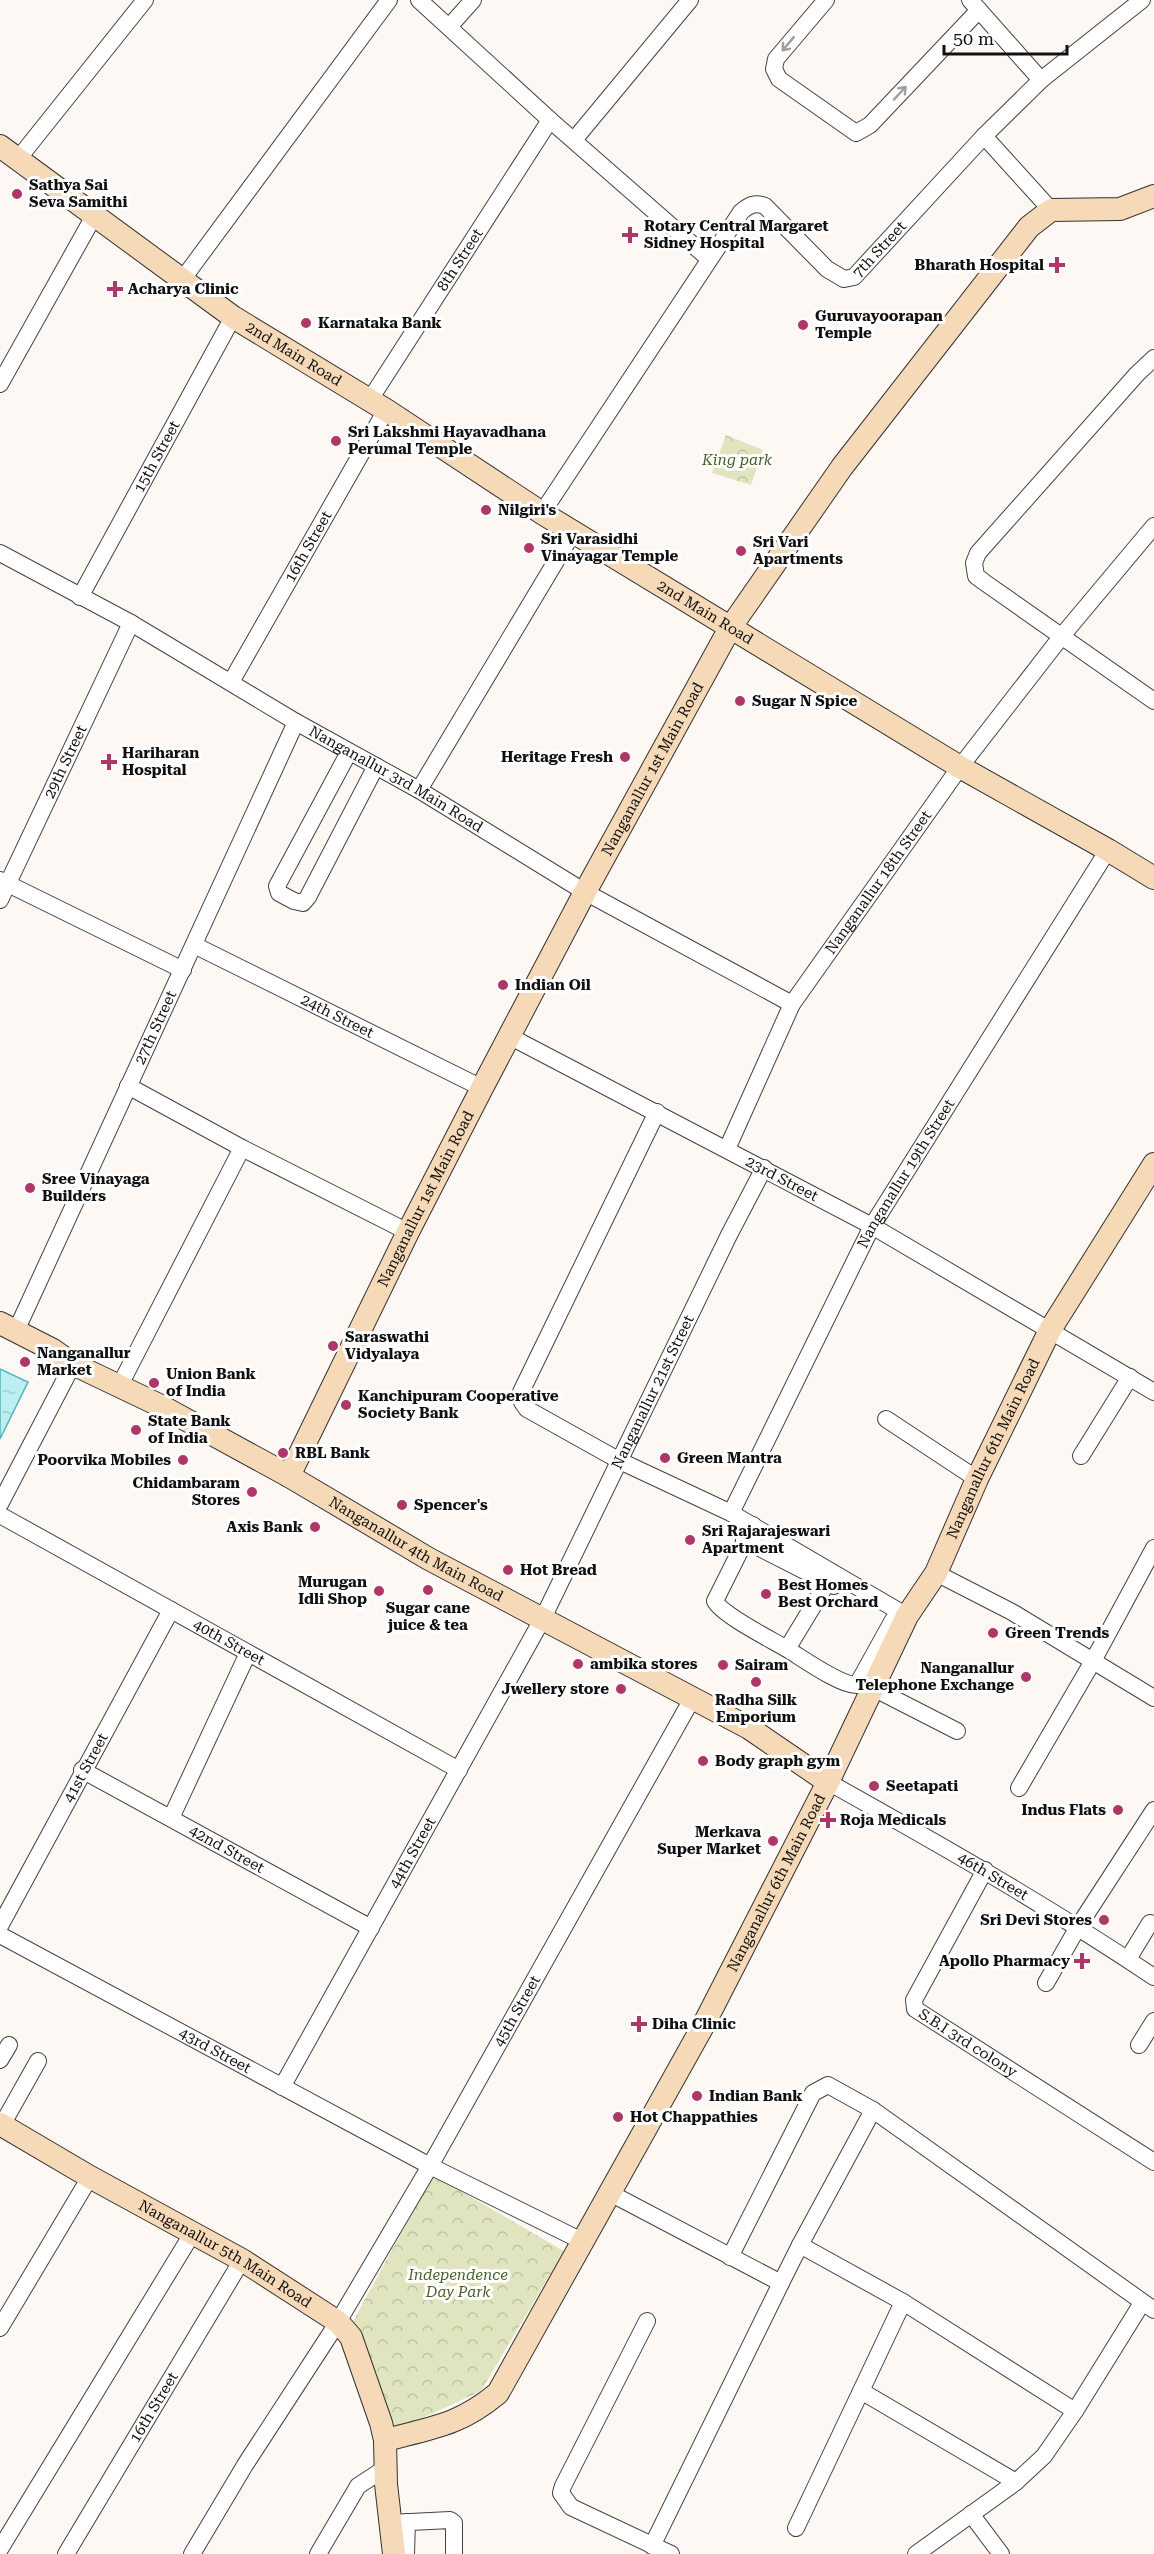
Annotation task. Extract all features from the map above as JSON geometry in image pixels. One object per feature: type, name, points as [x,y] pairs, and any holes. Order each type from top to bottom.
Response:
[{"type":"street","points":[[9,152],[145,0]]},
{"type":"street","points":[[182,280],[389,0]]},
{"type":"street","points":[[419,0],[550,120],[709,260]]},
{"type":"street","points":[[449,27],[473,0]]},
{"type":"street","points":[[574,140],[690,0]]},
{"type":"street","points":[[826,0],[776,59],[774,69],[779,79],[856,133],[870,125],[974,5],[1041,80]]},
{"type":"street","name":"7th Street","points":[[542,513],[741,212],[749,205],[759,204],[770,209],[835,275],[844,279],[854,277],[984,136],[1041,80],[1142,0]]},
{"type":"street","name":"8th Street","points":[[378,406],[550,120]]},
{"type":"street","points":[[984,136],[1051,210],[1120,209],[1154,196]]},
{"type":"street","name":"2nd Main Road","points":[[9,152],[233,317],[378,406],[542,513],[960,767],[1154,878]]},
{"type":"street","name":"Nanganallur 1st Main Road","points":[[289,1476],[408,1232],[509,1036],[730,628],[842,467],[906,383],[1029,227],[1051,210]]},
{"type":"street","points":[[0,384],[94,216]]},
{"type":"street","name":"15th Street","points":[[80,597],[233,317]]},
{"type":"street","points":[[1154,358],[1137,374],[978,553],[974,563],[976,576],[1154,701]]},
{"type":"street","name":"16th Street","points":[[231,682],[378,406]]},
{"type":"street","name":"Nanganallur 18th Street","points":[[727,1149],[792,1004],[960,767],[1061,637],[1154,526]]},
{"type":"street","points":[[419,790],[574,531]]},
{"type":"street","name":"Nanganallur 3rd Main Road","points":[[0,553],[131,622],[296,722],[419,790],[585,892],[792,1004]]},
{"type":"street","name":"29th Street","points":[[0,900],[4,883],[131,622]]},
{"type":"street","name":"27th Street","points":[[8,1327],[128,1086],[296,722]]},
{"type":"street","points":[[350,752],[277,886],[279,892],[294,901],[303,903],[308,897],[376,766]]},
{"type":"street","name":"Nanganallur 19th Street","points":[[731,1513],[872,1226],[1108,850]]},
{"type":"street","points":[[4,883],[183,970]]},
{"type":"street","name":"24th Street","points":[[194,945],[482,1088]]},
{"type":"street","name":"23rd Street","points":[[509,1036],[872,1226],[1154,1392]]},
{"type":"street","points":[[128,1086],[242,1148],[408,1232]]},
{"type":"street","points":[[657,1112],[521,1392],[522,1402],[527,1409],[620,1461],[753,1525],[830,1577],[901,1620],[857,1685],[839,1680],[720,1608],[715,1601],[753,1525]]},
{"type":"street","points":[[120,1385],[242,1148]]},
{"type":"street","name":"Nanganallur 6th Main Road","points":[[385,2440],[457,2421],[480,2408],[498,2393],[549,2305],[608,2192],[703,2026],[828,1782],[873,1688],[901,1620],[936,1574],[977,1479],[1050,1330],[1154,1164]]},
{"type":"street","name":"Nanganallur 21st Street","points":[[543,1618],[729,1235],[764,1168]]},
{"type":"street","name":"Nanganallur 4th Main Road","points":[[8,1327],[73,1364],[120,1385],[289,1476],[429,1559],[749,1728],[828,1782]]},
{"type":"street","points":[[0,1504],[73,1364]]},
{"type":"street","points":[[1081,1456],[1130,1377]]},
{"type":"street","points":[[886,1419],[977,1479]]},
{"type":"street","name":"40th Street","points":[[0,1515],[459,1770]]},
{"type":"street","points":[[744,1540],[830,1577]]},
{"type":"street","points":[[1019,1788],[1093,1661],[1154,1548]]},
{"type":"street","points":[[936,1574],[1012,1612],[1154,1698]]},
{"type":"street","points":[[787,1649],[830,1577]]},
{"type":"street","name":"41st Street","points":[[0,1926],[82,1770],[171,1610]]},
{"type":"street","name":"44th Street","points":[[282,2087],[543,1618]]},
{"type":"street","points":[[171,1818],[248,1653]]},
{"type":"street","points":[[873,1688],[957,1731]]},
{"type":"street","name":"45th Street","points":[[192,2554],[244,2465],[338,2322],[430,2166],[693,1699]]},
{"type":"street","name":"42nd Street","points":[[82,1770],[371,1928]]},
{"type":"street","name":"46th Street","points":[[828,1782],[985,1870],[1078,1926],[1154,1977]]},
{"type":"street","points":[[1046,1983],[1078,1926],[1154,1810]]},
{"type":"street","name":"S.B.I 3rd colony","points":[[985,1870],[914,2000],[915,2009],[1154,2162]]},
{"type":"street","points":[[1128,1959],[1150,1923]]},
{"type":"street","name":"43rd Street","points":[[0,1935],[430,2166],[582,2241]]},
{"type":"street","points":[[1139,2045],[1154,2021]]},
{"type":"street","points":[[0,2060],[9,2045]]},
{"type":"street","points":[[3,2117],[38,2061]]},
{"type":"street","points":[[730,2257],[813,2093],[828,2085],[873,2110],[1148,2306],[1044,2456],[1016,2482],[916,2554]]},
{"type":"street","points":[[652,2546],[800,2245],[873,2110]]},
{"type":"street","name":"Nanganallur 5th Main Road","points":[[3,2117],[90,2177],[242,2260],[338,2322],[351,2337],[385,2440],[386,2484],[397,2542]]},
{"type":"street","points":[[0,2328],[90,2177]]},
{"type":"street","points":[[608,2192],[781,2283]]},
{"type":"street","points":[[0,2549],[192,2234]]},
{"type":"street","points":[[800,2245],[903,2302],[1075,2411]]},
{"type":"street","name":"16th Street","points":[[66,2554],[242,2260]]},
{"type":"street","points":[[796,2528],[903,2302]]},
{"type":"street","points":[[647,2321],[562,2486],[561,2493],[571,2506],[671,2554]]},
{"type":"street","points":[[861,2391],[1016,2482]]},
{"type":"street","points":[[318,2554],[358,2486],[387,2467]]},
{"type":"street","points":[[971,2514],[1001,2554]]},
{"type":"street","points":[[397,2542],[450,2520],[454,2523],[454,2554]]},
{"type":"green space","name":"King park","points":[[726,435],[763,450],[751,485],[712,473]]},
{"type":"green space","name":"Independence Day Park","points":[[433,2175],[564,2251],[481,2391],[386,2435],[351,2325]]},
{"type":"water","points":[[0,1369],[28,1382],[0,1439]]},
{"type":"place","name":"Sathya Sai Seva Samithi","points":[[17,194]]},
{"type":"place","name":"Rotary Central Margaret Sidney Hospital","points":[[630,235]]},
{"type":"place","name":"Bharath Hospital","points":[[1057,265]]},
{"type":"place","name":"Acharya Clinic","points":[[115,289]]},
{"type":"place","name":"Karnataka Bank","points":[[306,323]]},
{"type":"place","name":"Guruvayoorapan Temple","points":[[803,325]]},
{"type":"place","name":"Sri Lakshmi Hayavadhana Perumal Temple","points":[[336,441]]},
{"type":"place","name":"Nilgiri's","points":[[486,510]]},
{"type":"place","name":"Sri Varasidhi Vinayagar Temple","points":[[529,548]]},
{"type":"place","name":"Sri Vari Apartments","points":[[741,551]]},
{"type":"place","name":"Sugar N Spice","points":[[740,701]]},
{"type":"place","name":"Heritage Fresh","points":[[625,757]]},
{"type":"place","name":"Hariharan Hospital","points":[[109,762]]},
{"type":"place","name":"Indian Oil","points":[[503,985]]},
{"type":"place","name":"Sree Vinayaga Builders","points":[[30,1188]]},
{"type":"place","name":"Saraswathi Vidyalaya","points":[[333,1346]]},
{"type":"place","name":"Nanganallur Market","points":[[25,1362]]},
{"type":"place","name":"Union Bank of India","points":[[154,1383]]},
{"type":"place","name":"Kanchipuram Cooperative Society Bank","points":[[346,1405]]},
{"type":"place","name":"State Bank of India","points":[[136,1430]]},
{"type":"place","name":"RBL Bank","points":[[283,1453]]},
{"type":"place","name":"Green Mantra","points":[[665,1458]]},
{"type":"place","name":"Poorvika Mobiles","points":[[183,1460]]},
{"type":"place","name":"Chidambaram Stores","points":[[252,1492]]},
{"type":"place","name":"Spencer's","points":[[402,1505]]},
{"type":"place","name":"Axis Bank","points":[[315,1527]]},
{"type":"place","name":"Sri Rajarajeswari Apartment","points":[[690,1540]]},
{"type":"place","name":"Hot Bread","points":[[508,1570]]},
{"type":"place","name":"Sugar cane juice & tea","points":[[428,1590]]},
{"type":"place","name":"Murugan Idli Shop","points":[[379,1591]]},
{"type":"place","name":"Best Homes Best Orchard","points":[[766,1594]]},
{"type":"place","name":"Green Trends","points":[[993,1633]]},
{"type":"place","name":"ambika stores","points":[[578,1664]]},
{"type":"place","name":"Sairam","points":[[723,1665]]},
{"type":"place","name":"Nanganallur Telephone Exchange","points":[[1026,1677]]},
{"type":"place","name":"Radha Silk Emporium","points":[[756,1682]]},
{"type":"place","name":"Jwellery store","points":[[621,1689]]},
{"type":"place","name":"Body graph gym","points":[[703,1761]]},
{"type":"place","name":"Seetapati","points":[[874,1786]]},
{"type":"place","name":"Indus Flats","points":[[1118,1810]]},
{"type":"place","name":"Roja Medicals","points":[[828,1820]]},
{"type":"place","name":"Merkava Super Market","points":[[773,1841]]},
{"type":"place","name":"Sri Devi Stores","points":[[1104,1920]]},
{"type":"place","name":"Apollo Pharmacy","points":[[1082,1961]]},
{"type":"place","name":"Diha Clinic","points":[[639,2024]]},
{"type":"place","name":"Indian Bank","points":[[697,2096]]},
{"type":"place","name":"Hot Chappathies","points":[[618,2117]]}]
